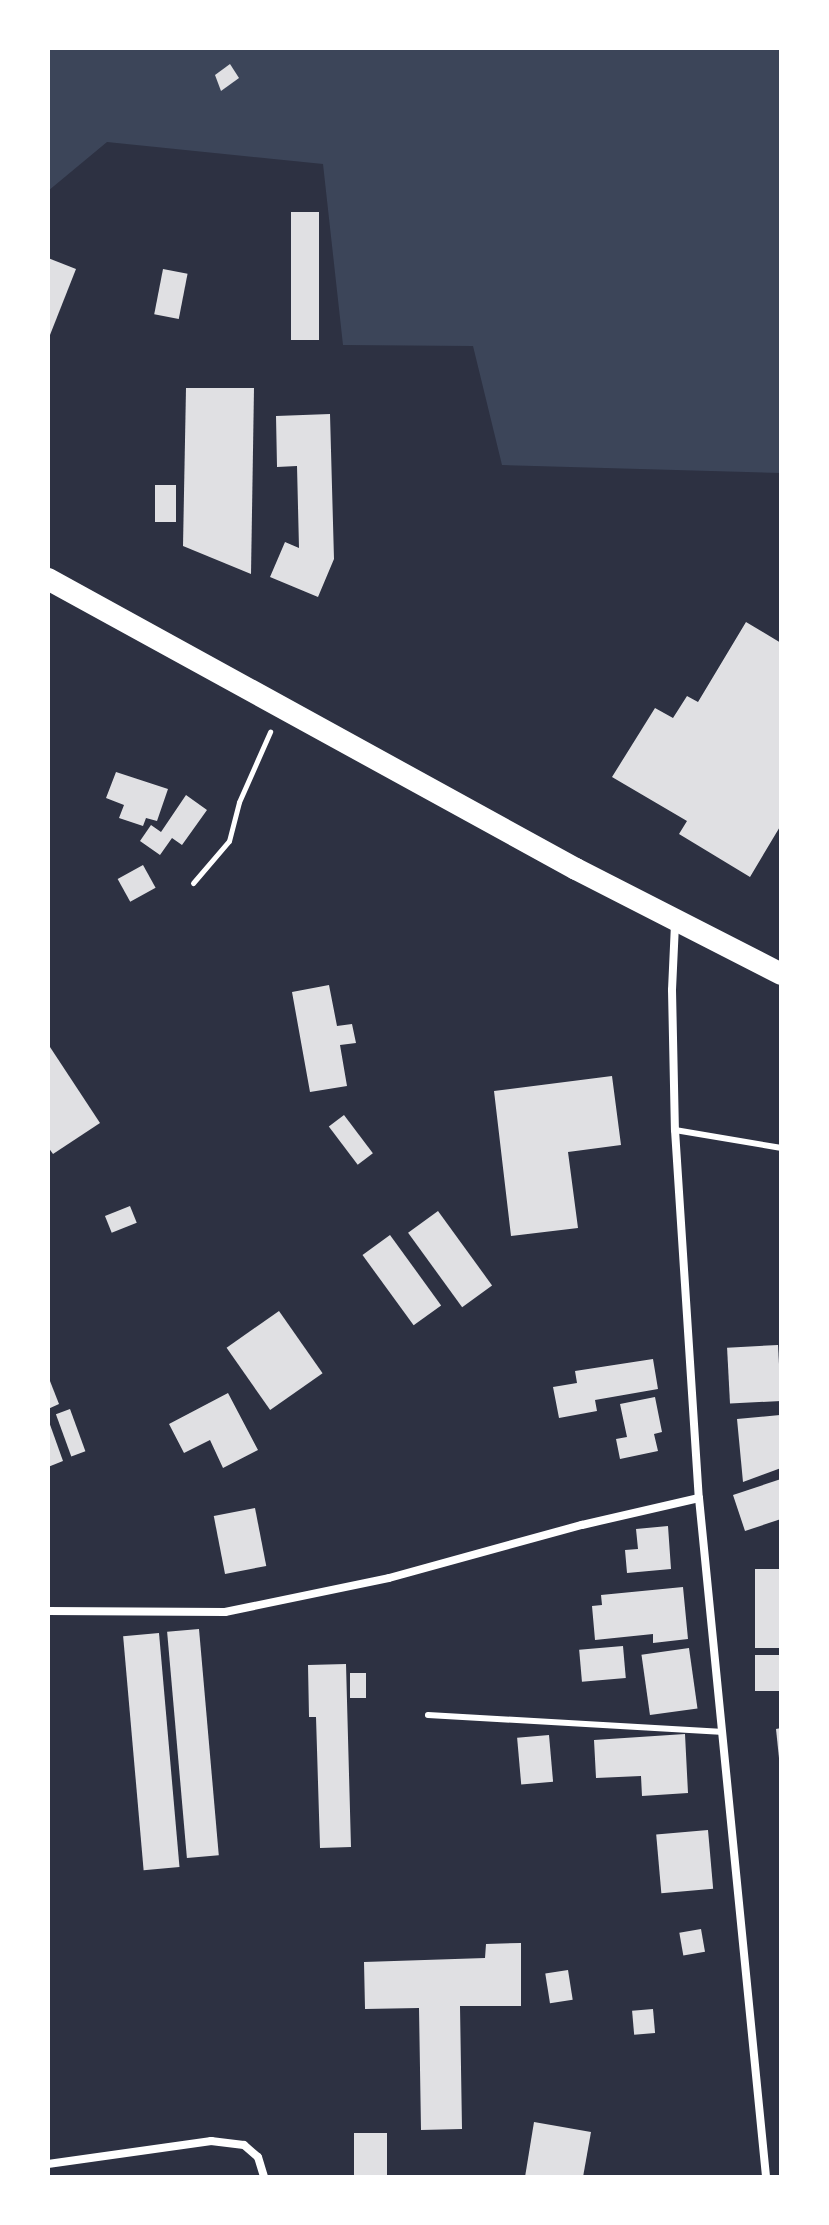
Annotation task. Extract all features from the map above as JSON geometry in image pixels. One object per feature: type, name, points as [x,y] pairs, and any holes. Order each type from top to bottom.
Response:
[{"type":"highway","points":[[48,579],[576,869],[781,974]]},
{"type":"street","points":[[675,919],[672,990],[675,1130],[699,1498],[766,2177]]},
{"type":"street","points":[[48,1611],[225,1612],[389,1578],[582,1525],[699,1498]]},
{"type":"street","points":[[48,2164],[211,2141],[244,2145],[258,2157],[264,2177]]},
{"type":"lane","points":[[675,1130],[781,1148]]},
{"type":"lane","points":[[428,1715],[720,1732]]},
{"type":"path","points":[[193,883],[229,841],[239,802],[282,706]]},
{"type":"shaded area","points":[[48,48],[781,48],[781,473],[502,465],[473,346],[343,345],[323,164],[107,142],[48,191]]},
{"type":"building","points":[[230,64],[239,78],[221,91],[215,75]]},
{"type":"building","points":[[291,212],[319,212],[319,340],[291,340]]},
{"type":"building","points":[[48,258],[76,269],[48,340]]},
{"type":"building","points":[[163,269],[188,274],[179,319],[154,314]]},
{"type":"building","points":[[186,388],[254,388],[251,574],[183,546]]},
{"type":"building","points":[[330,414],[334,559],[318,597],[270,577],[285,542],[299,548],[297,466],[277,467],[276,416]]},
{"type":"building","points":[[155,485],[176,485],[176,522],[155,522]]},
{"type":"building","points":[[746,622],[781,643],[781,825],[750,877],[679,834],[687,821],[612,777],[655,708],[673,718],[687,696],[698,702]]},
{"type":"building","points":[[116,772],[168,789],[157,821],[146,818],[143,826],[119,818],[124,805],[106,798]]},
{"type":"building","points":[[186,795],[207,810],[182,845],[172,838],[160,855],[140,841],[151,825],[161,832]]},
{"type":"building","points":[[143,865],[156,888],[130,902],[118,879]]},
{"type":"building","points":[[329,985],[337,1026],[352,1024],[356,1043],[340,1045],[347,1086],[310,1092],[292,992]]},
{"type":"building","points":[[48,1044],[100,1123],[53,1154],[48,1147]]},
{"type":"building","points":[[612,1076],[621,1145],[568,1152],[578,1228],[511,1236],[494,1091]]},
{"type":"building","points":[[344,1115],[373,1153],[358,1165],[329,1126]]},
{"type":"building","points":[[130,1206],[137,1223],[112,1233],[105,1216]]},
{"type":"building","points":[[438,1211],[492,1285],[462,1307],[408,1233]]},
{"type":"building","points":[[390,1235],[441,1305],[414,1325],[362,1255]]},
{"type":"building","points":[[279,1311],[323,1373],[270,1410],[227,1348]]},
{"type":"building","points":[[778,1345],[781,1401],[730,1404],[727,1348]]},
{"type":"building","points":[[653,1359],[658,1389],[595,1400],[597,1411],[559,1418],[553,1387],[577,1383],[575,1371]]},
{"type":"building","points":[[48,1376],[59,1404],[48,1409]]},
{"type":"building","points":[[228,1393],[258,1450],[223,1468],[210,1440],[184,1453],[169,1424]]},
{"type":"building","points":[[655,1397],[662,1432],[654,1434],[658,1451],[620,1459],[616,1439],[627,1437],[620,1404]]},
{"type":"building","points":[[70,1409],[85,1451],[71,1456],[56,1414]]},
{"type":"building","points":[[780,1415],[781,1468],[743,1482],[737,1419]]},
{"type":"building","points":[[48,1419],[63,1461],[48,1467]]},
{"type":"building","points":[[781,1479],[781,1519],[745,1531],[733,1495]]},
{"type":"building","points":[[255,1508],[266,1566],[225,1574],[214,1516]]},
{"type":"building","points":[[668,1526],[671,1569],[627,1573],[625,1550],[638,1549],[636,1529]]},
{"type":"building","points":[[755,1569],[781,1569],[781,1648],[755,1648]]},
{"type":"building","points":[[683,1587],[688,1639],[653,1643],[653,1634],[595,1640],[592,1606],[602,1605],[601,1595]]},
{"type":"building","points":[[199,1629],[219,1855],[187,1858],[167,1632]]},
{"type":"building","points":[[159,1633],[179,1867],[144,1870],[123,1636]]},
{"type":"building","points":[[623,1646],[626,1678],[582,1682],[579,1650]]},
{"type":"building","points":[[689,1648],[697,1708],[650,1715],[641,1655]]},
{"type":"building","points":[[755,1655],[781,1655],[781,1691],[755,1691]]},
{"type":"building","points":[[346,1664],[351,1847],[320,1848],[316,1717],[309,1717],[308,1665]]},
{"type":"building","points":[[350,1673],[366,1673],[366,1698],[350,1698]]},
{"type":"building","points":[[781,1728],[781,1758],[779,1758],[776,1729]]},
{"type":"building","points":[[685,1734],[688,1793],[642,1796],[641,1776],[596,1778],[594,1740]]},
{"type":"building","points":[[549,1735],[553,1782],[521,1785],[517,1738]]},
{"type":"building","points":[[708,1830],[713,1889],[661,1893],[656,1835]]},
{"type":"building","points":[[701,1929],[705,1952],[683,1955],[679,1933]]},
{"type":"building","points":[[521,1943],[521,2006],[460,2006],[462,2129],[421,2130],[419,2008],[365,2009],[364,1962],[485,1958],[486,1944]]},
{"type":"building","points":[[568,1970],[573,2000],[550,2003],[545,1974]]},
{"type":"building","points":[[653,2009],[655,2033],[634,2035],[632,2011]]},
{"type":"building","points":[[534,2122],[591,2132],[583,2177],[525,2177]]},
{"type":"building","points":[[354,2133],[387,2133],[387,2177],[354,2177]]}]
